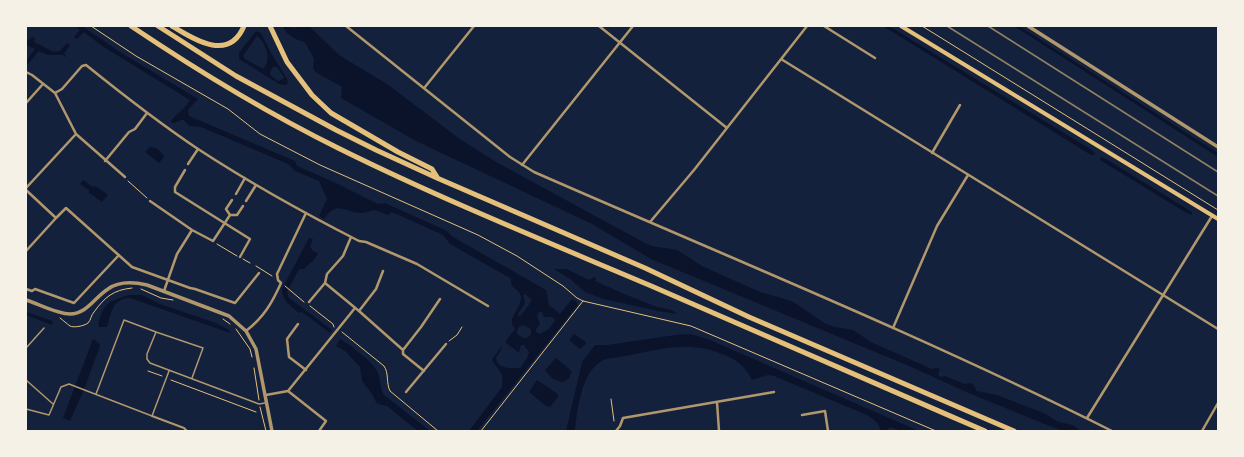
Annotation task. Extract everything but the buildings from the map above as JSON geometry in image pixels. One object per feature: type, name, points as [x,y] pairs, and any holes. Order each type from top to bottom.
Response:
[{"type":"highway","points":[[131,26],[218,82],[278,116],[390,173],[474,211],[985,431]]},
{"type":"highway","points":[[158,26],[236,76],[369,147],[645,268],[749,317],[1014,431]]},
{"type":"highway","points":[[172,26],[193,39],[207,45],[218,46],[230,43],[238,36],[244,26]]},
{"type":"highway","points":[[270,26],[287,62],[299,80],[331,113],[432,169],[437,178]]},
{"type":"main road","points":[[901,26],[1218,220]]},
{"type":"street","points":[[346,26],[522,166],[893,328],[995,374],[1112,431]]},
{"type":"street","points":[[424,87],[474,26]]},
{"type":"street","points":[[599,26],[727,128]]},
{"type":"street","points":[[522,166],[633,26]]},
{"type":"street","points":[[650,222],[727,128],[807,26]]},
{"type":"street","points":[[824,26],[875,58]]},
{"type":"street","points":[[1028,26],[1218,147]]},
{"type":"street","points":[[781,60],[1218,329]]},
{"type":"street","points":[[55,93],[62,89],[82,66],[86,65],[147,113],[198,149],[245,178],[351,237],[417,264],[488,306]]},
{"type":"street","points":[[26,72],[55,93],[76,134],[125,177]]},
{"type":"street","points":[[26,102],[43,84]]},
{"type":"street","points":[[932,153],[960,105]]},
{"type":"street","points":[[105,160],[129,132],[135,129],[147,113]]},
{"type":"street","points":[[56,218],[26,189],[76,134]]},
{"type":"street","points":[[188,164],[198,149]]},
{"type":"street","points":[[185,170],[175,187],[175,192],[250,239],[240,257]]},
{"type":"street","points":[[893,328],[937,226],[968,175]]},
{"type":"street","points":[[236,194],[245,178]]},
{"type":"street","points":[[246,200],[256,184]]},
{"type":"street","points":[[230,215],[226,209],[232,200]]},
{"type":"street","points":[[150,201],[192,230],[213,241],[230,215]]},
{"type":"street","points":[[230,215],[237,215],[243,206]]},
{"type":"street","points":[[26,251],[66,208],[132,267],[235,303],[259,273]]},
{"type":"street","points":[[246,331],[257,322],[272,303],[281,283],[278,280],[277,274],[306,213]]},
{"type":"street","points":[[1087,418],[1212,216]]},
{"type":"street","points":[[164,291],[177,254],[192,230]]},
{"type":"street","points":[[308,302],[325,282],[327,274],[343,256],[351,237]]},
{"type":"street","points":[[390,257],[391,253]]},
{"type":"street","points":[[26,289],[32,291],[35,289],[74,303],[119,255]]},
{"type":"street","points":[[359,311],[376,289],[383,271]]},
{"type":"street","points":[[325,282],[403,350],[403,354],[424,371]]},
{"type":"street","points":[[26,300],[63,314],[72,314],[86,309],[108,289],[120,284],[137,283],[164,291],[229,316],[246,331],[256,349],[272,431]]},
{"type":"street","points":[[446,288],[449,283]]},
{"type":"street","points":[[403,350],[440,299]]},
{"type":"street","points":[[266,395],[288,392],[339,330],[355,308]]},
{"type":"street","points":[[298,324],[287,340],[289,357],[306,370]]},
{"type":"street","points":[[406,392],[446,344]]},
{"type":"street","points":[[288,392],[326,421],[318,431]]},
{"type":"street","points":[[616,431],[623,418],[774,392]]},
{"type":"street","points":[[716,402],[719,431]]},
{"type":"street","points":[[1202,431],[1218,403]]},
{"type":"street","points":[[802,415],[825,411],[828,431]]},
{"type":"street","points":[[152,416],[184,428],[187,431]]},
{"type":"lane","points":[[96,394],[124,320],[203,348],[192,378]]},
{"type":"lane","points":[[26,348],[44,328]]},
{"type":"lane","points":[[156,332],[147,354],[147,359],[150,363],[259,404],[267,403]]},
{"type":"lane","points":[[26,409],[49,415],[61,387],[64,385],[72,385],[152,416],[169,371]]},
{"type":"lane","points":[[26,380],[53,404]]},
{"type":"path","points":[[91,26],[136,56],[228,109],[260,134],[320,165],[478,235],[517,256],[583,301],[690,326],[936,431]]},
{"type":"path","points":[[922,26],[1218,210]]},
{"type":"path","points":[[125,177],[150,201]]},
{"type":"path","points":[[213,241],[250,262]]},
{"type":"path","points":[[256,266],[278,280]]},
{"type":"path","points":[[284,285],[384,366],[386,369],[388,388],[390,391],[438,431]]},
{"type":"path","points":[[59,317],[70,326],[74,327],[87,324],[93,313],[109,296],[116,291],[136,288],[150,292],[161,298],[174,301]]},
{"type":"path","points":[[481,431],[583,301]]},
{"type":"path","points":[[223,319],[230,324]]},
{"type":"path","points":[[446,344],[462,327]]},
{"type":"path","points":[[235,328],[250,349],[254,363],[259,404],[266,431]]},
{"type":"path","points":[[148,371],[256,412]]},
{"type":"path","points":[[611,399],[614,421]]},
{"type":"water","points":[[75,26],[82,26],[120,52],[198,99],[188,110],[189,116],[295,161],[297,166],[378,204],[385,203],[447,231],[453,237],[546,290],[549,305],[560,314],[572,299],[577,302],[577,306],[477,431],[469,431],[502,387],[502,375],[492,360],[501,347],[502,348],[496,358],[497,362],[505,368],[520,368],[529,352],[524,345],[521,345],[519,353],[505,342],[515,329],[512,325],[512,321],[521,301],[521,297],[512,286],[510,278],[450,244],[443,235],[392,212],[388,215],[375,210],[361,213],[337,208],[329,213],[324,219],[319,216],[327,199],[319,181],[295,171],[288,164],[201,127],[189,126],[184,120],[172,123],[171,121],[190,100],[102,46],[84,32],[77,39],[74,37],[80,30]],"holes":[[[525,294],[531,299],[531,302],[519,316],[518,314],[525,304],[523,296]],[[539,312],[542,312],[544,317],[552,317],[555,320],[548,329],[539,334],[536,332],[536,329],[540,324],[537,316]],[[523,325],[530,328],[531,334],[527,338],[523,338],[517,334],[519,327]]]},
{"type":"water","points":[[283,26],[293,28],[305,26],[310,27],[339,55],[387,84],[460,139],[496,162],[645,243],[652,246],[677,250],[702,266],[760,292],[792,301],[826,324],[853,330],[871,342],[932,369],[940,369],[938,375],[941,377],[945,376],[965,384],[972,383],[977,391],[997,395],[1046,414],[1056,421],[1072,425],[1081,431],[1063,431],[1047,425],[651,259],[592,224],[416,141],[341,98],[342,87],[315,72],[313,67],[314,59],[306,44],[295,39],[286,32]]},
{"type":"water","points":[[883,26],[889,26],[1092,150],[1095,153],[1094,155],[1091,155]]},
{"type":"water","points":[[1014,26],[1019,26],[1218,153],[1218,157]]},
{"type":"water","points":[[256,31],[261,33],[288,83],[286,85],[279,84],[239,59],[239,53]],"holes":[[[257,36],[263,43],[267,52],[266,66],[263,69],[245,59],[243,56]],[[273,67],[277,67],[284,77],[283,79],[278,81],[270,75]]]},
{"type":"water","points":[[32,37],[35,38],[34,42],[54,52],[60,51],[67,43],[70,45],[64,54],[66,56],[47,55],[39,51],[28,64],[26,61],[35,49],[26,45],[26,39],[29,40]]},
{"type":"water","points":[[150,147],[157,149],[163,155],[164,157],[159,163],[145,152]]},
{"type":"water","points":[[1100,157],[1106,159],[1192,212],[1192,215],[1100,160]]},
{"type":"water","points":[[83,180],[93,187],[96,186],[108,195],[102,202],[89,193],[89,190],[80,184]]},
{"type":"water","points":[[309,238],[313,239],[310,247],[313,251],[318,253],[304,269],[299,269],[287,292],[289,298],[332,330],[330,333],[302,312],[299,313],[285,300],[282,293],[282,289]]},
{"type":"water","points":[[554,269],[567,269],[589,280],[594,277],[596,279],[595,281],[633,298],[657,307],[668,309],[677,314],[603,299],[585,292],[570,279]]},
{"type":"water","points":[[129,295],[142,295],[160,304],[216,323],[229,330],[230,333],[130,298],[124,299],[116,304],[107,327],[99,327],[98,325],[104,308],[116,299]]},
{"type":"water","points":[[26,312],[53,321],[52,325],[26,315]]},
{"type":"water","points":[[574,334],[586,342],[580,349],[570,341]]},
{"type":"water","points":[[691,334],[710,340],[919,431],[902,431],[890,427],[886,431],[881,431],[874,420],[868,416],[774,376],[768,375],[752,380],[743,367],[732,358],[707,349],[678,347],[606,359],[598,363],[586,379],[582,390],[577,412],[575,431],[566,431],[582,362],[595,345],[607,345]]},
{"type":"water","points":[[93,339],[99,343],[100,346],[83,392],[70,421],[63,418]]},
{"type":"water","points":[[340,339],[361,354],[376,369],[384,395],[430,431],[418,431],[387,406],[377,404],[372,394],[362,381],[360,367],[345,351],[336,346]]},
{"type":"water","points":[[556,358],[572,372],[569,378],[564,382],[553,379],[545,370]]},
{"type":"water","points":[[537,380],[558,394],[558,397],[550,407],[546,406],[529,392]]},
{"type":"railway","points":[[947,26],[1218,196]]},
{"type":"railway","points":[[988,26],[1218,172]]}]
